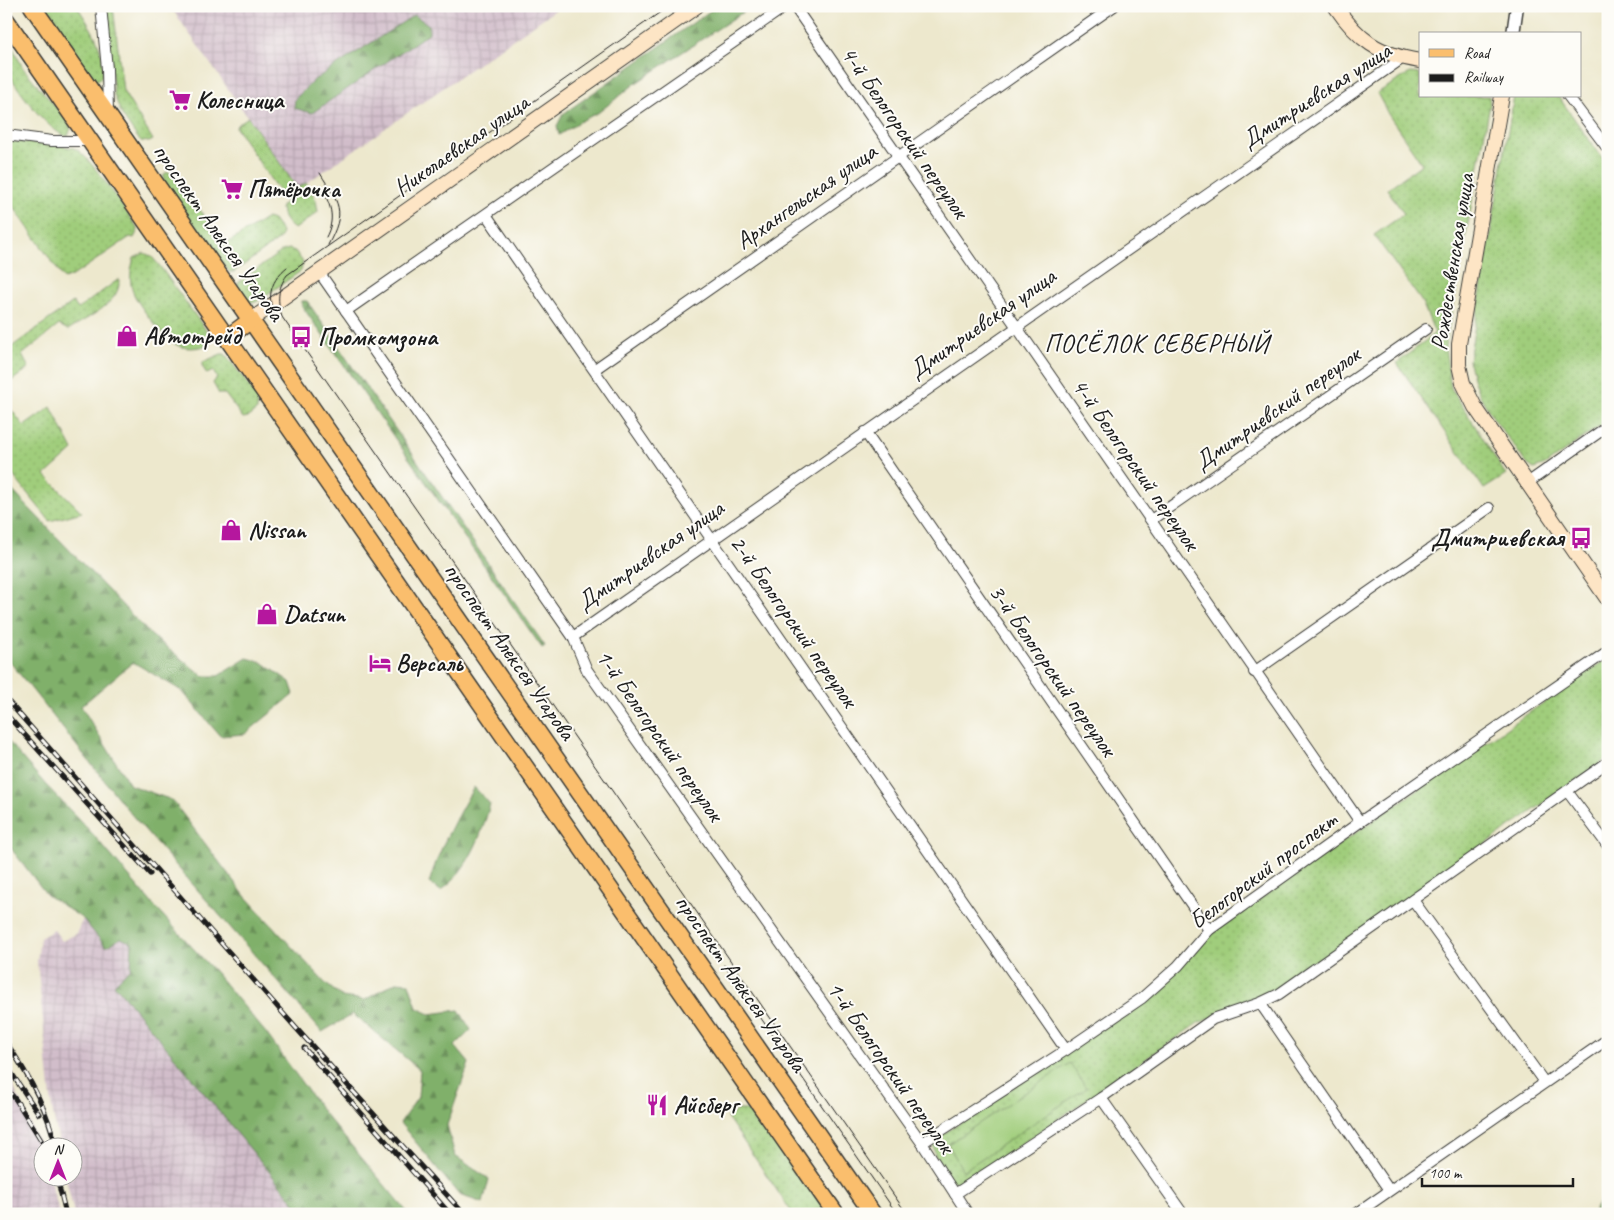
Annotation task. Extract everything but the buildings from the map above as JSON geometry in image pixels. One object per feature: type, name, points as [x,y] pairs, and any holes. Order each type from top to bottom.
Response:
[{"type":"main road","name":"проспект Алексея Угарова","points":[[32,6],[873,1214]]},
{"type":"main road","name":"Николаевская улица","points":[[251,320],[697,6]]},
{"type":"main road","points":[[1335,6],[1348,26],[1361,38],[1373,47],[1403,58]]},
{"type":"main road","points":[[6,20],[836,1214]]},
{"type":"main road","name":"Дмитриевская улица","points":[[1403,58],[1419,61]]},
{"type":"main road","name":"Рождественская улица","points":[[1502,98],[1461,323],[1459,365],[1463,383],[1475,407],[1526,484],[1608,600]]},
{"type":"main road","points":[[227,338],[251,320]]},
{"type":"street","points":[[101,6],[107,70],[108,115]]},
{"type":"street","points":[[346,311],[487,216],[786,6]]},
{"type":"street","name":"4-й Белогорский переулок","points":[[794,6],[897,157],[1151,520],[1254,672],[1360,822]]},
{"type":"street","name":"Архангельская улица","points":[[595,369],[1114,6]]},
{"type":"street","points":[[1512,32],[1517,6]]},
{"type":"street","name":"Дмитриевская улица","points":[[573,637],[1403,58]]},
{"type":"street","points":[[1570,98],[1608,149]]},
{"type":"street","points":[[6,135],[52,141],[90,141]]},
{"type":"street","name":"2-й Белогорский переулок","points":[[487,216],[1066,1050]]},
{"type":"street","name":"1-й Белогорский переулок","points":[[319,272],[573,637],[587,670],[922,1143],[968,1214]]},
{"type":"street","name":"Дмитриевский переулок","points":[[1151,520],[1426,329]]},
{"type":"street","points":[[1526,484],[1608,426]]},
{"type":"street","name":"3-й Белогорский переулок","points":[[865,432],[1209,930]]},
{"type":"street","points":[[1254,672],[1489,508]]},
{"type":"street","name":"Белогорский проспект","points":[[922,1143],[1066,1050],[1142,998],[1178,966],[1209,930],[1360,822],[1608,651]]},
{"type":"street","points":[[955,1194],[1101,1098],[1213,1019],[1260,1004],[1279,994],[1608,762]]},
{"type":"street","points":[[1567,792],[1608,846]]},
{"type":"street","points":[[1413,900],[1544,1082]]},
{"type":"street","points":[[1260,1004],[1389,1190]]},
{"type":"street","points":[[1356,1214],[1544,1082],[1608,1040]]},
{"type":"street","points":[[1101,1098],[1183,1214]]},
{"type":"shaded area","points":[[170,6],[561,6],[298,189]]},
{"type":"shaded area","points":[[83,919],[106,947],[121,938],[132,943],[131,968],[114,984],[304,1214],[74,1214],[68,1188],[82,1188],[82,1138],[58,1138],[52,1109],[37,961],[40,938],[54,930],[62,941],[76,934]]},
{"type":"shaded area","points":[[6,1070],[36,1138],[32,1138],[32,1188],[52,1188],[60,1214],[6,1214]]},
{"type":"green space","points":[[40,6],[77,6],[100,47],[102,56],[102,76],[94,84]]},
{"type":"green space","points":[[105,6],[113,6],[123,91],[153,140],[149,142],[141,141],[137,137],[122,115],[114,95]]},
{"type":"green space","points":[[717,6],[752,6],[636,83],[599,112],[559,135],[557,126],[563,114]]},
{"type":"green space","points":[[414,15],[429,25],[429,33],[312,113],[294,108],[295,99],[314,80]]},
{"type":"green space","points":[[6,34],[23,68],[66,119],[71,128],[68,136],[52,128],[42,118],[15,83],[6,65]]},
{"type":"green space","points":[[1410,73],[1419,74],[1419,98],[1489,98],[1490,105],[1445,347],[1451,388],[1506,475],[1484,489],[1397,363],[1435,333],[1422,302],[1374,235],[1404,214],[1387,189],[1422,164],[1388,114],[1377,93]]},
{"type":"green space","points":[[1514,98],[1559,98],[1608,166],[1608,420],[1545,465],[1534,469],[1527,464],[1483,402],[1472,374],[1469,360]]},
{"type":"green space","points":[[248,117],[297,188],[306,183],[316,200],[318,212],[295,229],[287,223],[282,213],[281,206],[286,202],[236,128],[237,125]]},
{"type":"green space","points":[[6,141],[76,149],[90,162],[127,212],[138,230],[134,238],[130,237],[74,275],[64,279],[6,196]]},
{"type":"green space","points":[[168,172],[176,175],[224,245],[267,218],[273,220],[282,232],[281,238],[234,272],[229,272],[163,183],[164,174]]},
{"type":"green space","points":[[289,249],[295,251],[303,262],[301,271],[256,302],[248,302],[237,285],[239,282],[282,251]]},
{"type":"green space","points":[[144,253],[151,256],[159,265],[208,333],[211,340],[209,345],[192,348],[175,344],[157,327],[144,310],[134,295],[131,285],[131,270],[134,258]]},
{"type":"green space","points":[[119,279],[118,288],[109,303],[68,330],[59,325],[22,355],[29,368],[6,385],[6,351],[73,302],[78,309]]},
{"type":"green space","points":[[302,301],[307,301],[545,646],[542,648],[302,306]]},
{"type":"green space","points":[[225,354],[257,396],[257,410],[248,417],[243,418],[225,394],[219,394],[213,383],[217,378],[213,371],[207,374],[202,366],[203,362]]},
{"type":"green space","points":[[6,403],[24,426],[51,407],[73,450],[45,475],[82,512],[50,521],[6,467]]},
{"type":"green space","points":[[6,484],[151,635],[203,676],[218,676],[247,658],[262,662],[290,682],[294,694],[245,734],[220,736],[182,691],[133,662],[81,706],[130,785],[172,800],[245,896],[325,983],[342,997],[365,1000],[396,982],[409,983],[417,1008],[430,1014],[459,1010],[471,1030],[455,1046],[469,1063],[447,1125],[455,1156],[489,1179],[483,1203],[459,1195],[400,1123],[418,1097],[420,1070],[353,1014],[322,1032],[131,814],[6,657]]},
{"type":"green space","points":[[1608,658],[1608,758],[1273,994],[1198,1023],[968,1181],[959,1183],[950,1180],[935,1155],[933,1144],[939,1137],[1152,994],[1214,931]]},
{"type":"green space","points":[[6,739],[216,973],[266,1033],[323,1112],[409,1214],[304,1214],[114,984],[131,968],[132,943],[121,938],[106,947],[83,919],[47,895],[6,842]]},
{"type":"green space","points":[[474,787],[490,804],[486,817],[473,852],[451,882],[441,891],[429,883],[448,834]]},
{"type":"green space","points":[[1070,1063],[1086,1088],[963,1171],[948,1144]]},
{"type":"green space","points":[[738,1110],[747,1110],[772,1141],[785,1153],[828,1214],[793,1214],[727,1117]]},
{"type":"green space","points":[[1608,1187],[1608,1214],[1592,1214]]},
{"type":"tram line","points":[[669,6],[287,275],[280,290],[279,306],[282,317],[907,1214]]},
{"type":"tram line","points":[[320,173],[336,200],[339,215],[334,233],[328,245]]},
{"type":"tram line","points":[[322,190],[331,213],[331,225],[326,237]]},
{"type":"tram line","points":[[274,313],[271,300],[272,288],[274,282],[287,267]]},
{"type":"tram line","points":[[724,965],[897,1214]]},
{"type":"railway","points":[[6,699],[296,1028],[464,1214]]},
{"type":"railway","points":[[6,714],[150,874]]},
{"type":"railway","points":[[6,1042],[36,1092],[48,1119],[53,1138]]},
{"type":"railway","points":[[304,1048],[450,1214]]},
{"type":"railway","points":[[6,1065],[39,1114]]},
{"type":"railway","points":[[6,1088],[16,1100],[40,1138]]},
{"type":"railway","points":[[60,1188],[66,1214]]},
{"type":"place","name":"Колесница","points":[[180,100]]},
{"type":"place","name":"Пятёрочка","points":[[232,189]]},
{"type":"place","name":"Автотрейд","points":[[127,336]]},
{"type":"place","name":"Промкомзона","points":[[301,337]]},
{"type":"place","name":"Nissan","points":[[231,530]]},
{"type":"place","name":"Дмитриевская","points":[[1581,538]]},
{"type":"place","name":"Datsun","points":[[267,614]]},
{"type":"place","name":"Версаль","points":[[380,663]]},
{"type":"place","name":"Айсберг","points":[[657,1105]]},
{"type":"district","name":"ПОСЁЛОК СЕВЕРНЫЙ","points":[[1157,344]]}]
